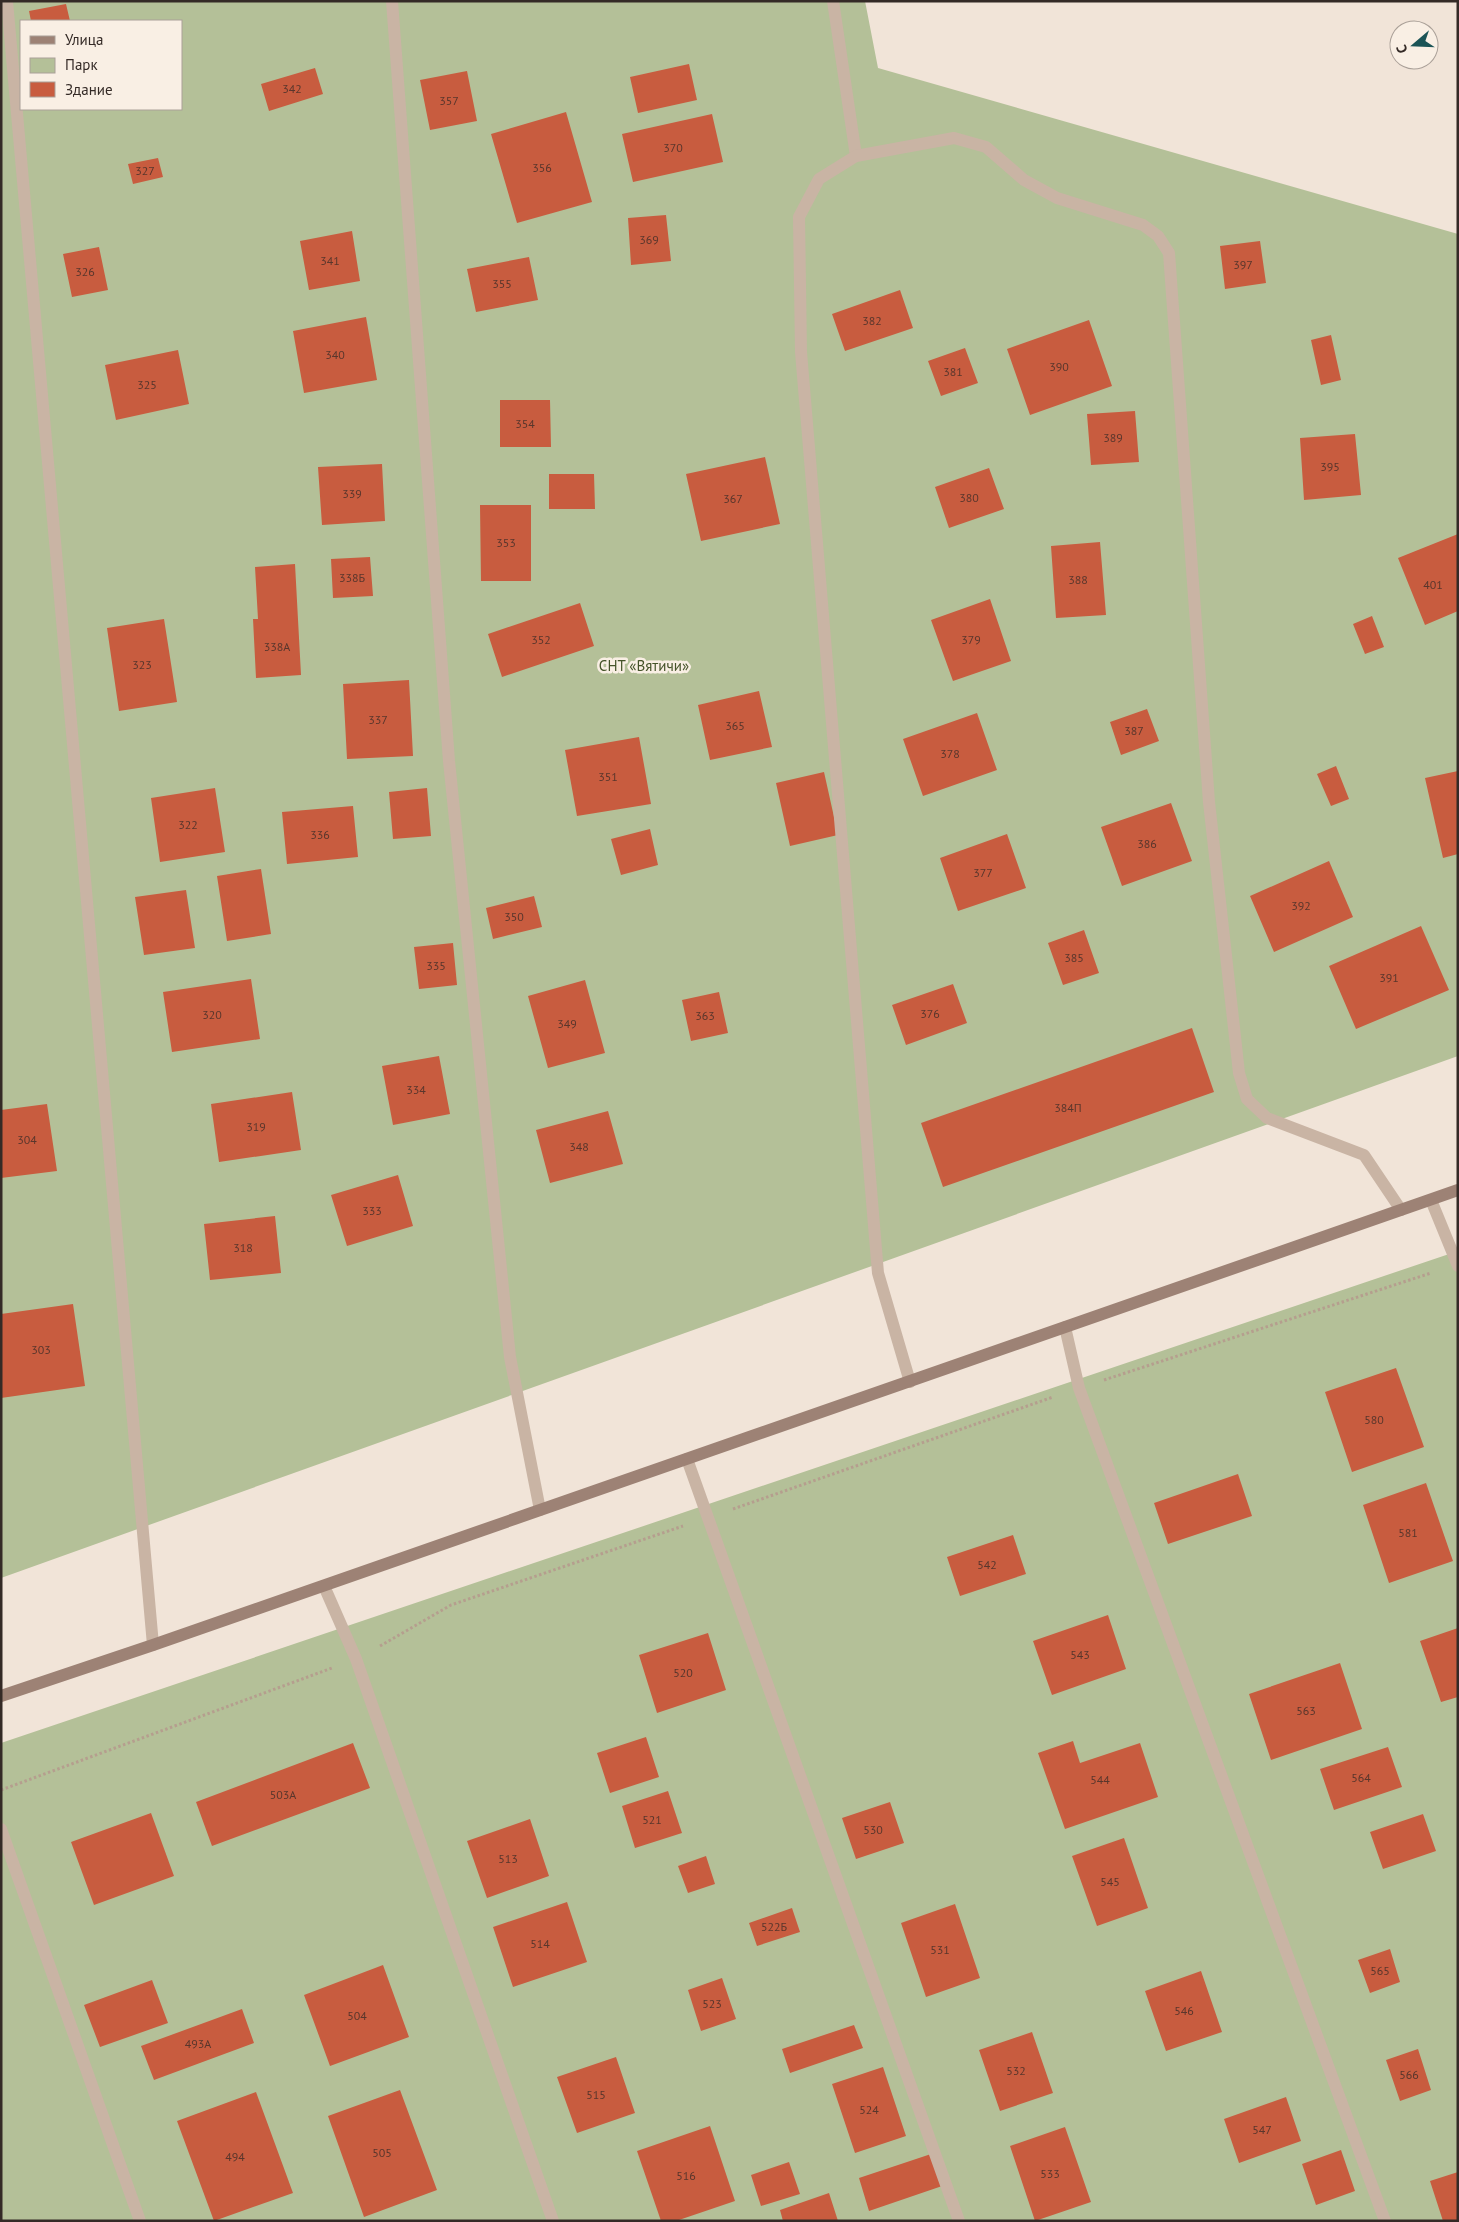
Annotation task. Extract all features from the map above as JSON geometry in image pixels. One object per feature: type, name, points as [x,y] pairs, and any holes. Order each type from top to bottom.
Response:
[{"type":"main road","points":[[1,1696],[324,1586],[1458,1190]]},
{"type":"street","points":[[7,1],[153,1645]]},
{"type":"street","points":[[392,1],[449,761],[510,1357],[540,1510]]},
{"type":"street","points":[[832,1],[856,156]]},
{"type":"street","points":[[910,1382],[878,1273],[801,352],[799,216],[819,179],[856,156],[954,138],[986,147],[1024,180],[1057,198],[1143,225],[1158,236],[1169,253],[1209,802],[1239,1073],[1247,1100],[1267,1118],[1364,1155],[1401,1210]]},
{"type":"street","points":[[1431,1200],[1458,1266]]},
{"type":"street","points":[[1065,1327],[1079,1388],[1385,2221]]},
{"type":"street","points":[[688,1459],[959,2221]]},
{"type":"street","points":[[324,1586],[356,1659],[553,2221]]},
{"type":"street","points":[[1,1829],[140,2221]]},
{"type":"green space","name":"СНТ «Вятичи»","points":[[1,1],[865,1],[878,68],[1458,234],[1458,1056],[1,1578]]},
{"type":"green space","points":[[1458,1251],[1458,2221],[1,2221],[1,1743]]},
{"type":"building","points":[[66,4],[70,20],[31,20],[29,11]]},
{"type":"building","points":[[689,64],[697,100],[638,113],[630,77]]},
{"type":"building","points":[[315,68],[323,94],[269,111],[261,84]]},
{"type":"building","points":[[467,71],[477,121],[430,130],[420,80]]},
{"type":"building","points":[[566,112],[592,202],[517,223],[491,134]]},
{"type":"building","points":[[712,114],[723,162],[633,182],[622,134]]},
{"type":"building","points":[[158,158],[163,177],[133,184],[128,164]]},
{"type":"building","points":[[666,215],[671,261],[631,265],[628,218]]},
{"type":"building","points":[[352,231],[360,281],[309,290],[300,241]]},
{"type":"building","points":[[1260,241],[1266,283],[1225,289],[1220,246]]},
{"type":"building","points":[[99,247],[108,290],[72,297],[63,254]]},
{"type":"building","points":[[529,257],[538,300],[476,312],[467,269]]},
{"type":"building","points":[[900,290],[913,328],[845,351],[832,314]]},
{"type":"building","points":[[366,317],[377,380],[304,393],[293,331]]},
{"type":"building","points":[[1089,320],[1112,386],[1030,415],[1007,349]]},
{"type":"building","points":[[1331,335],[1341,380],[1321,385],[1311,340]]},
{"type":"building","points":[[965,348],[978,383],[941,396],[928,361]]},
{"type":"building","points":[[178,350],[189,404],[116,420],[105,365]]},
{"type":"building","points":[[500,400],[550,400],[551,447],[500,447]]},
{"type":"building","points":[[1135,411],[1139,462],[1091,465],[1087,414]]},
{"type":"building","points":[[1355,434],[1361,495],[1304,500],[1300,438]]},
{"type":"building","points":[[765,457],[780,524],[701,541],[686,474]]},
{"type":"building","points":[[382,464],[385,521],[322,525],[318,467]]},
{"type":"building","points":[[989,468],[1004,509],[949,528],[935,487]]},
{"type":"building","points":[[549,474],[594,474],[595,509],[549,509]]},
{"type":"building","points":[[480,505],[531,505],[531,581],[481,581]]},
{"type":"building","points":[[1458,534],[1458,611],[1425,625],[1398,558]]},
{"type":"building","points":[[1100,542],[1106,615],[1056,618],[1051,546]]},
{"type":"building","points":[[370,557],[373,596],[333,598],[331,559]]},
{"type":"building","points":[[295,564],[301,675],[256,678],[253,619],[258,619],[255,567]]},
{"type":"building","points":[[990,599],[1011,661],[953,681],[931,620]]},
{"type":"building","points":[[580,603],[594,646],[502,677],[488,634]]},
{"type":"building","points":[[1372,616],[1384,647],[1365,654],[1353,624]]},
{"type":"building","points":[[164,619],[177,702],[119,711],[107,628]]},
{"type":"building","points":[[409,680],[413,756],[347,759],[343,684]]},
{"type":"building","points":[[759,691],[772,747],[710,760],[698,705]]},
{"type":"building","points":[[1147,709],[1159,741],[1121,755],[1110,722]]},
{"type":"building","points":[[977,713],[997,770],[923,796],[903,739]]},
{"type":"building","points":[[639,737],[651,804],[577,816],[565,750]]},
{"type":"building","points":[[1336,766],[1349,799],[1331,806],[1317,774]]},
{"type":"building","points":[[1458,771],[1458,854],[1443,858],[1425,778]]},
{"type":"building","points":[[824,772],[838,835],[790,846],[776,783]]},
{"type":"building","points":[[215,788],[225,852],[160,862],[151,798]]},
{"type":"building","points":[[427,788],[431,836],[393,839],[389,792]]},
{"type":"building","points":[[1171,803],[1192,861],[1122,886],[1101,827]]},
{"type":"building","points":[[353,806],[358,857],[287,864],[282,812]]},
{"type":"building","points":[[650,829],[658,865],[621,875],[611,839]]},
{"type":"building","points":[[1007,834],[1026,888],[958,911],[940,858]]},
{"type":"building","points":[[1329,861],[1353,917],[1274,952],[1250,896]]},
{"type":"building","points":[[261,869],[271,934],[227,941],[217,876]]},
{"type":"building","points":[[186,890],[195,948],[144,955],[135,897]]},
{"type":"building","points":[[534,896],[542,927],[493,939],[486,908]]},
{"type":"building","points":[[1421,926],[1449,990],[1356,1029],[1329,966]]},
{"type":"building","points":[[1084,930],[1099,973],[1063,985],[1048,943]]},
{"type":"building","points":[[453,943],[457,985],[419,989],[414,947]]},
{"type":"building","points":[[251,979],[260,1039],[172,1052],[163,992]]},
{"type":"building","points":[[585,980],[605,1053],[548,1068],[528,996]]},
{"type":"building","points":[[953,984],[967,1023],[906,1045],[892,1005]]},
{"type":"building","points":[[719,992],[728,1033],[691,1041],[682,1000]]},
{"type":"building","points":[[1192,1028],[1214,1092],[943,1187],[921,1123]]},
{"type":"building","points":[[439,1056],[450,1114],[393,1125],[382,1066]]},
{"type":"building","points":[[292,1092],[301,1150],[219,1162],[211,1104]]},
{"type":"building","points":[[47,1104],[57,1171],[1,1178],[1,1110]]},
{"type":"building","points":[[608,1111],[623,1164],[550,1183],[536,1130]]},
{"type":"building","points":[[398,1175],[413,1226],[347,1246],[331,1195]]},
{"type":"building","points":[[275,1216],[281,1273],[210,1280],[204,1224]]},
{"type":"building","points":[[73,1304],[85,1386],[1,1398],[1,1314]]},
{"type":"building","points":[[1396,1368],[1424,1447],[1352,1472],[1325,1392]]},
{"type":"building","points":[[1238,1474],[1252,1516],[1168,1544],[1154,1503]]},
{"type":"building","points":[[1426,1483],[1453,1561],[1389,1583],[1363,1505]]},
{"type":"building","points":[[1013,1535],[1026,1574],[960,1596],[947,1557]]},
{"type":"building","points":[[1108,1615],[1126,1669],[1052,1695],[1033,1641]]},
{"type":"building","points":[[1458,1628],[1458,1697],[1441,1702],[1420,1641]]},
{"type":"building","points":[[708,1633],[726,1690],[657,1713],[639,1655]]},
{"type":"building","points":[[1340,1663],[1362,1729],[1271,1760],[1249,1694]]},
{"type":"building","points":[[646,1737],[659,1777],[610,1793],[597,1753]]},
{"type":"building","points":[[1073,1741],[1080,1763],[1140,1743],[1158,1797],[1065,1829],[1038,1753]]},
{"type":"building","points":[[353,1743],[370,1788],[212,1846],[196,1802]]},
{"type":"building","points":[[1388,1747],[1402,1787],[1334,1810],[1320,1769]]},
{"type":"building","points":[[668,1791],[682,1833],[635,1848],[622,1806]]},
{"type":"building","points":[[890,1802],[904,1843],[856,1859],[842,1818]]},
{"type":"building","points":[[151,1813],[174,1876],[94,1905],[71,1842]]},
{"type":"building","points":[[1423,1814],[1436,1851],[1383,1869],[1370,1832]]},
{"type":"building","points":[[530,1819],[549,1876],[487,1898],[467,1841]]},
{"type":"building","points":[[1124,1838],[1148,1908],[1097,1926],[1072,1856]]},
{"type":"building","points":[[706,1856],[715,1884],[688,1893],[678,1866]]},
{"type":"building","points":[[567,1902],[587,1962],[513,1987],[493,1927]]},
{"type":"building","points":[[955,1904],[980,1978],[926,1997],[901,1923]]},
{"type":"building","points":[[792,1908],[800,1932],[757,1946],[749,1923]]},
{"type":"building","points":[[1390,1949],[1400,1982],[1370,1993],[1358,1960]]},
{"type":"building","points":[[383,1965],[409,2037],[330,2066],[304,1995]]},
{"type":"building","points":[[1201,1971],[1222,2032],[1166,2051],[1145,1991]]},
{"type":"building","points":[[722,1978],[736,2019],[701,2031],[688,1990]]},
{"type":"building","points":[[152,1980],[168,2023],[100,2047],[84,2005]]},
{"type":"building","points":[[242,2009],[254,2043],[154,2080],[141,2046]]},
{"type":"building","points":[[854,2025],[863,2048],[790,2073],[782,2049]]},
{"type":"building","points":[[1032,2032],[1053,2093],[1000,2111],[979,2050]]},
{"type":"building","points":[[1418,2049],[1431,2090],[1400,2101],[1386,2060]]},
{"type":"building","points":[[616,2057],[635,2113],[577,2133],[557,2077]]},
{"type":"building","points":[[883,2067],[906,2136],[855,2153],[832,2084]]},
{"type":"building","points":[[400,2090],[437,2190],[364,2217],[328,2116]]},
{"type":"building","points":[[256,2092],[293,2193],[214,2221],[177,2121]]},
{"type":"building","points":[[1286,2097],[1301,2141],[1239,2163],[1224,2119]]},
{"type":"building","points":[[710,2126],[735,2201],[676,2221],[661,2221],[637,2151]]},
{"type":"building","points":[[1065,2127],[1091,2202],[1035,2221],[1010,2146]]},
{"type":"building","points":[[1341,2150],[1355,2191],[1316,2205],[1302,2164]]},
{"type":"building","points":[[937,2152],[948,2184],[869,2211],[859,2178]]},
{"type":"building","points":[[789,2162],[800,2194],[761,2206],[751,2175]]},
{"type":"building","points":[[1458,2172],[1458,2221],[1443,2221],[1430,2181]]},
{"type":"building","points":[[829,2193],[838,2221],[783,2221],[780,2210]]}]
